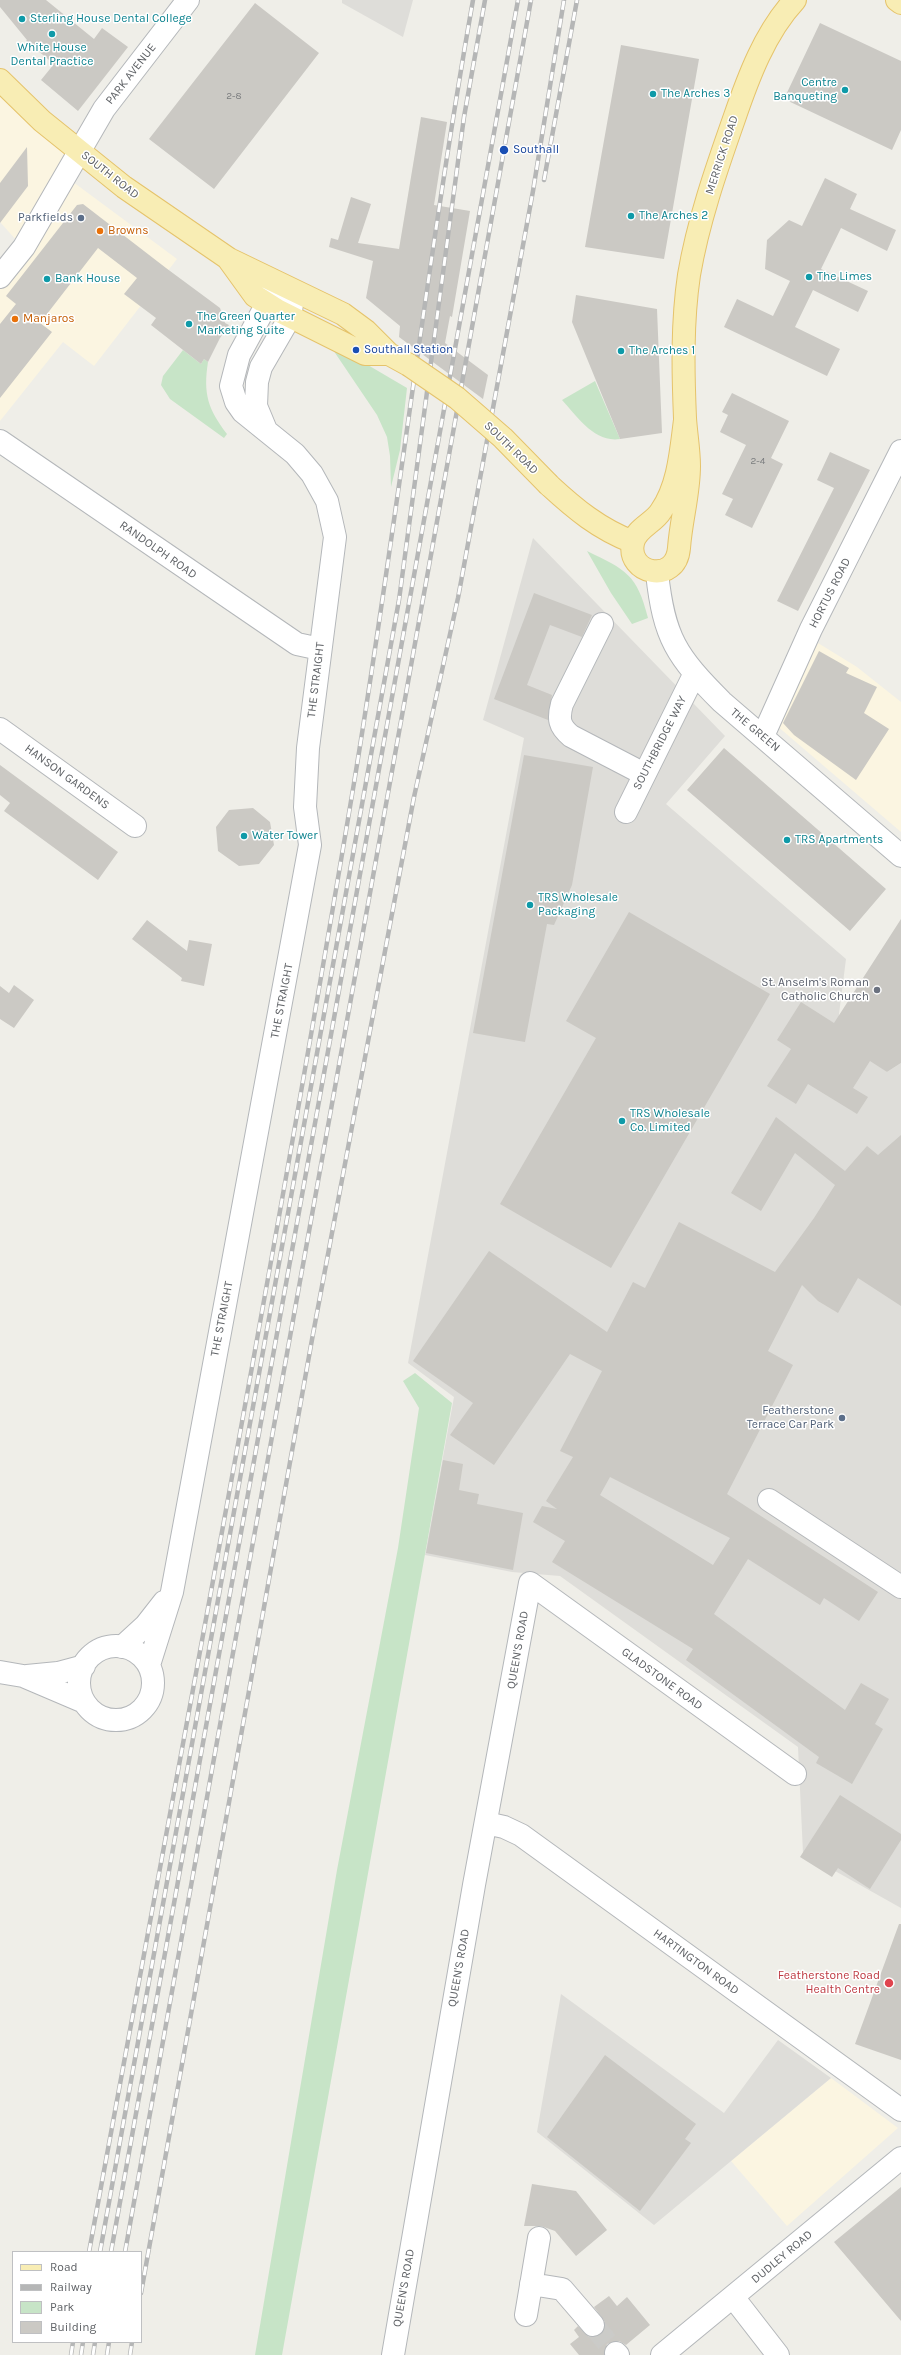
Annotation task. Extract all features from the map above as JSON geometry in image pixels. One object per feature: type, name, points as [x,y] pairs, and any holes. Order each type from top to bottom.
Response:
[{"type":"main road","name":"MERRICK ROAD","points":[[679,542],[686,506],[689,466],[685,420],[683,348],[689,277],[698,234],[746,85],[765,44],[795,0]]},
{"type":"main road","points":[[896,0],[901,3]]},
{"type":"main road","name":"SOUTH ROAD","points":[[0,80],[26,106],[124,187],[229,260],[343,314],[366,331],[389,354],[409,365],[462,402],[503,438],[549,485],[593,523],[612,534],[633,542]]},
{"type":"main road","name":"SOUTH ROAD","points":[[229,260],[256,296],[290,317],[365,354],[389,354]]},
{"type":"main road","name":"MERRICK ROAD","points":[[649,524],[661,512],[670,496],[679,463],[685,420]]},
{"type":"main road","points":[[649,524],[662,524],[672,531],[679,542],[676,560],[667,570],[657,573],[646,569],[637,563],[633,552],[633,542],[639,531],[649,524]]},
{"type":"street","name":"PARK AVENUE","points":[[0,277],[27,241],[68,174],[78,150],[104,109],[188,0]]},
{"type":"street","points":[[261,274],[288,296],[292,304],[290,317]]},
{"type":"street","name":"THE STRAIGHT","points":[[149,1665],[172,1592],[309,862],[310,846],[306,790],[308,748],[335,537],[331,515],[324,493],[312,474],[295,454],[243,412],[236,402],[231,386],[239,355],[264,309],[265,302]]},
{"type":"street","name":"THE STRAIGHT","points":[[266,430],[256,406],[257,382],[261,367],[290,317]]},
{"type":"street","name":"RANDOLPH ROAD","points":[[0,440],[297,644],[320,649]]},
{"type":"street","name":"HORTUS ROAD","points":[[763,736],[811,629],[901,451]]},
{"type":"street","name":"THE GREEN","points":[[657,573],[660,602],[670,637],[694,674],[722,702],[901,856]]},
{"type":"street","points":[[602,624],[562,704],[559,716],[561,727],[571,736],[644,774]]},
{"type":"street","name":"SOUTHBRIDGE WAY","points":[[626,812],[694,674]]},
{"type":"street","name":"HANSON GARDENS","points":[[0,729],[134,826]]},
{"type":"street","points":[[769,1500],[901,1587]]},
{"type":"street","name":"GLADSTONE ROAD","points":[[530,1583],[795,1774]]},
{"type":"street","name":"QUEEN'S ROAD","points":[[392,2355],[474,1885],[530,1583]]},
{"type":"street","name":"THE STRAIGHT","points":[[122,1647],[146,1625],[172,1592]]},
{"type":"street","points":[[111,1646],[122,1647],[133,1650],[149,1665],[153,1686],[151,1697],[146,1706],[138,1714],[128,1719],[116,1720],[103,1718],[92,1712],[84,1702],[80,1690],[80,1678],[84,1666],[91,1656],[111,1646]]},
{"type":"street","points":[[23,1676],[58,1673],[84,1666]]},
{"type":"street","points":[[0,1672],[23,1676],[84,1702]]},
{"type":"street","name":"HARTINGTON ROAD","points":[[486,1823],[504,1827],[521,1835],[901,2110]]},
{"type":"street","name":"DUDLEY ROAD","points":[[662,2355],[901,2158]]},
{"type":"street","points":[[526,2315],[539,2238]]},
{"type":"street","points":[[531,2284],[562,2289],[593,2325]]},
{"type":"street","points":[[733,2297],[778,2355]]},
{"type":"shaded area","points":[[342,0],[413,0],[403,37],[342,3]]},
{"type":"shaded area","points":[[0,75],[78,150],[65,176],[177,259],[94,366],[63,342],[0,421],[0,285],[26,251],[0,222]]},
{"type":"shaded area","points":[[533,538],[725,736],[666,804],[846,959],[839,1014],[843,1037],[887,1072],[901,1063],[901,1908],[803,1853],[798,1747],[560,1576],[512,1572],[425,1555],[454,1397],[408,1363],[524,738],[483,720]]},
{"type":"shaded area","points":[[818,643],[857,667],[901,702],[901,832],[776,725]]},
{"type":"shaded area","points":[[561,1994],[724,2113],[778,2040],[831,2078],[654,2225],[537,2132]]},
{"type":"shaded area","points":[[831,2078],[898,2128],[787,2226],[731,2161]]},
{"type":"green space","points":[[327,341],[407,388],[400,450],[391,487],[390,456],[387,437],[377,415]]},
{"type":"green space","points":[[183,350],[201,364],[204,359],[208,362],[206,383],[208,401],[215,417],[227,434],[224,438],[170,399],[161,385],[163,376]]},
{"type":"green space","points":[[595,381],[620,439],[602,437],[594,433],[562,400]]},
{"type":"green space","points":[[587,551],[611,563],[628,575],[634,582],[639,592],[648,618],[632,624],[611,593]]},
{"type":"green space","points":[[415,1373],[452,1403],[282,2355],[255,2355],[337,1870],[398,1548],[419,1408],[403,1381]]},
{"type":"building","points":[[0,0],[46,0],[94,39],[102,28],[128,47],[78,111],[41,80],[54,64],[26,41],[27,40],[0,7]]},
{"type":"building","points":[[255,3],[319,53],[214,189],[149,139]]},
{"type":"building","name":"Centre Banqueting","points":[[820,23],[901,61],[901,130],[892,150],[784,99]]},
{"type":"building","points":[[621,45],[699,59],[664,259],[585,247]]},
{"type":"building","points":[[421,117],[447,122],[434,205],[470,211],[452,317],[450,316],[445,343],[488,375],[483,399],[399,337],[400,326],[366,298],[373,261],[329,247],[331,238],[338,240],[351,197],[371,204],[358,243],[399,249]]},
{"type":"building","points":[[27,147],[28,186],[0,223],[0,183]]},
{"type":"building","name":"The Limes","points":[[825,178],[857,194],[850,209],[896,230],[887,251],[841,228],[821,269],[868,291],[858,312],[813,290],[795,327],[840,349],[827,376],[724,327],[737,299],[773,316],[790,281],[765,269],[767,240],[789,220],[802,226]]},
{"type":"building","points":[[83,204],[220,308],[225,323],[229,325],[220,338],[208,362],[204,359],[201,364],[151,325],[156,318],[124,294],[137,278],[98,248],[40,323],[52,332],[0,398],[0,324],[16,304],[6,296],[77,205]]},
{"type":"building","name":"The Arches 1","points":[[576,295],[657,309],[662,433],[620,439],[572,322]]},
{"type":"building","points":[[732,393],[789,421],[771,458],[783,464],[752,528],[725,515],[733,499],[722,494],[746,445],[720,432],[728,415],[722,412]]},
{"type":"building","points":[[830,452],[870,470],[798,611],[777,601],[834,488],[817,480]]},
{"type":"building","points":[[534,593],[592,615],[582,637],[550,625],[527,685],[552,695],[548,720],[494,699]]},
{"type":"building","points":[[819,651],[849,668],[846,673],[877,687],[864,713],[889,729],[856,780],[794,735],[783,723]]},
{"type":"building","name":"TRS Apartments","points":[[724,748],[886,889],[850,931],[687,790]]},
{"type":"building","name":"TRS Wholesale Packaging","points":[[524,755],[593,767],[572,885],[554,925],[547,924],[525,1042],[473,1033]]},
{"type":"building","points":[[0,765],[118,852],[98,880],[4,811],[10,803],[0,795]]},
{"type":"building","name":"Water Tower","points":[[253,808],[270,822],[274,845],[259,864],[239,866],[218,851],[216,827],[229,810]]},
{"type":"building","name":"TRS Wholesale Co. Limited","points":[[629,912],[770,994],[611,1268],[500,1204],[596,1038],[566,1021]]},
{"type":"building","points":[[901,919],[901,1063],[887,1072],[870,1061],[853,1088],[868,1097],[857,1114],[808,1084],[796,1104],[767,1086],[791,1049],[777,1040],[801,1002],[834,1023]]},
{"type":"building","points":[[147,920],[187,951],[189,940],[212,944],[204,986],[181,981],[182,978],[132,939]]},
{"type":"building","points":[[14,985],[34,1000],[14,1028],[0,1019],[0,986],[9,993]]},
{"type":"building","points":[[776,1117],[845,1171],[867,1146],[878,1155],[901,1135],[901,1306],[858,1278],[838,1313],[818,1301],[802,1285],[768,1351],[793,1365],[727,1494],[878,1592],[859,1621],[824,1598],[820,1605],[748,1559],[714,1614],[845,1710],[861,1683],[889,1699],[875,1724],[883,1729],[852,1784],[816,1763],[819,1757],[686,1660],[693,1649],[552,1562],[565,1541],[533,1522],[542,1506],[557,1509],[546,1501],[573,1457],[560,1451],[602,1371],[570,1354],[494,1465],[450,1435],[473,1403],[413,1361],[489,1251],[607,1332],[633,1282],[645,1288],[679,1222],[775,1272],[814,1218],[835,1185],[795,1153],[761,1211],[731,1193]],"holes":[[[610,1477],[730,1538],[713,1565],[600,1495]]]},
{"type":"building","points":[[443,1460],[463,1464],[459,1490],[479,1494],[477,1504],[523,1513],[513,1570],[426,1553]]},
{"type":"building","points":[[840,1795],[901,1834],[901,1840],[870,1889],[838,1868],[832,1877],[800,1857]]},
{"type":"building","name":"Featherstone Road Health Centre","points":[[899,1924],[901,1924],[901,2060],[855,2044]]},
{"type":"building","points":[[605,2055],[696,2124],[685,2139],[691,2143],[640,2211],[547,2137]]},
{"type":"building","points":[[532,2184],[576,2191],[607,2230],[576,2256],[555,2231],[541,2226],[524,2226]]},
{"type":"building","points":[[901,2187],[901,2321],[834,2242]]},
{"type":"building","points":[[609,2296],[617,2306],[627,2297],[650,2325],[626,2345],[619,2341],[607,2344],[604,2355],[579,2355],[570,2344],[579,2337],[574,2330],[578,2326],[589,2337],[596,2337],[601,2334],[605,2329],[605,2322],[594,2307]]},
{"type":"tunnel","points":[[593,2325],[616,2353]]},
{"type":"railway","points":[[89,2251],[291,1151],[323,967],[370,685],[426,293],[456,98],[473,0]]},
{"type":"railway","points":[[100,2251],[399,600],[464,117],[485,0]]},
{"type":"railway","points":[[111,2251],[518,0]]},
{"type":"railway","points":[[125,2251],[531,0]]},
{"type":"railway","points":[[142,2287],[313,1334],[414,797],[458,598],[533,191],[564,0]]},
{"type":"railway","points":[[544,180],[577,0]]},
{"type":"railway","points":[[71,2355],[73,2343]]},
{"type":"railway","points":[[81,2355],[83,2343]]},
{"type":"railway","points":[[93,2355],[95,2343]]},
{"type":"railway","points":[[107,2355],[109,2343]]},
{"type":"railway","points":[[130,2355],[132,2343]]},
{"type":"place","name":"Sterling House Dental College","points":[[22,19]]},
{"type":"place","name":"White House Dental Practice","points":[[52,34]]},
{"type":"place","name":"Centre Banqueting","points":[[845,90]]},
{"type":"place","name":"The Arches 3","points":[[653,94]]},
{"type":"place","name":"Southall","points":[[504,150]]},
{"type":"place","name":"The Arches 2","points":[[631,216]]},
{"type":"place","name":"Parkfields","points":[[81,218]]},
{"type":"place","name":"Browns","points":[[100,231]]},
{"type":"place","name":"The Limes","points":[[809,277]]},
{"type":"place","name":"Bank House","points":[[47,279]]},
{"type":"place","name":"Manjaros","points":[[15,319]]},
{"type":"place","name":"The Green Quarter Marketing Suite","points":[[189,324]]},
{"type":"place","name":"Southall Station","points":[[356,350]]},
{"type":"place","name":"The Arches 1","points":[[621,351]]},
{"type":"place","name":"Water Tower","points":[[244,836]]},
{"type":"place","name":"TRS Apartments","points":[[787,840]]},
{"type":"place","name":"TRS Wholesale Packaging","points":[[530,905]]},
{"type":"place","name":"St. Anselm's Roman Catholic Church","points":[[877,990]]},
{"type":"place","name":"TRS Wholesale Co. Limited","points":[[622,1121]]},
{"type":"place","name":"Featherstone Terrace Car Park","points":[[842,1418]]},
{"type":"place","name":"Featherstone Road Health Centre","points":[[889,1983]]}]
